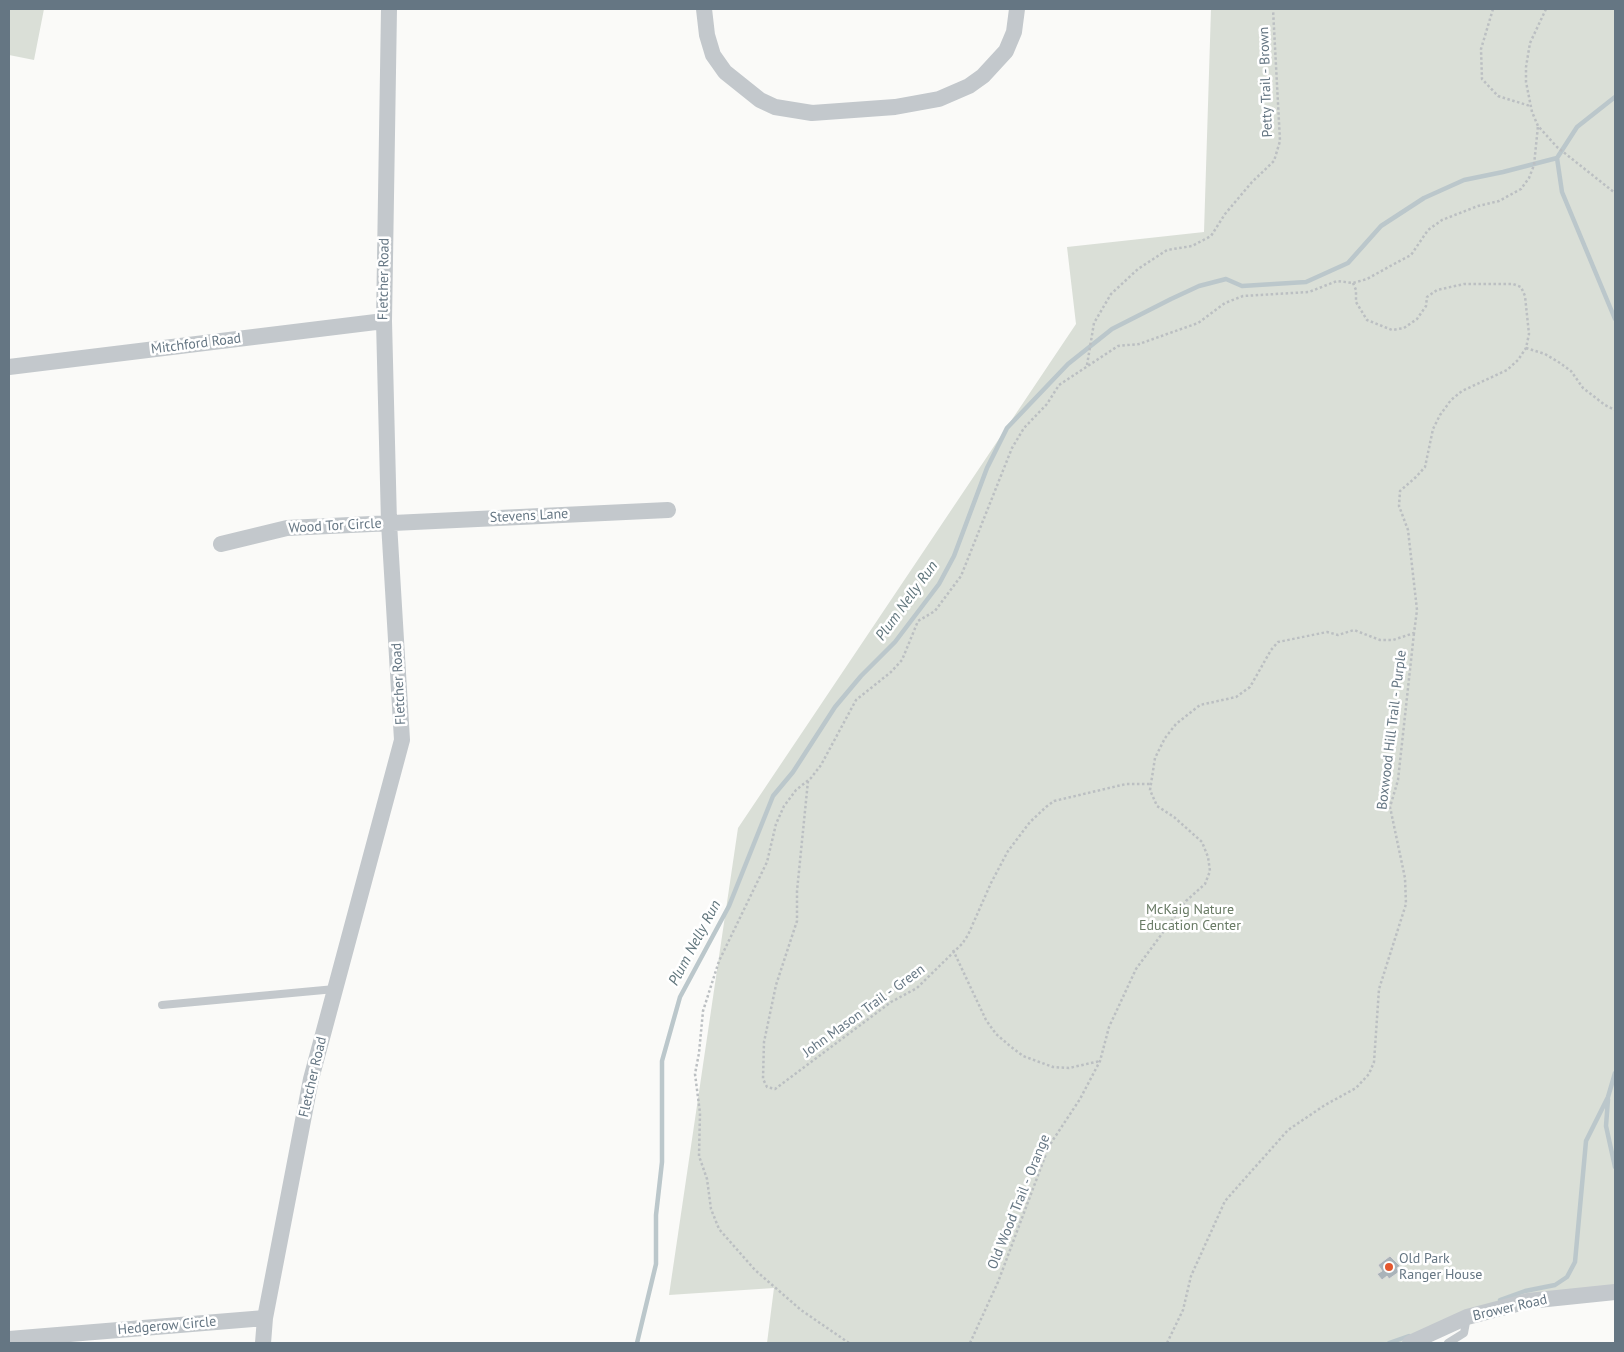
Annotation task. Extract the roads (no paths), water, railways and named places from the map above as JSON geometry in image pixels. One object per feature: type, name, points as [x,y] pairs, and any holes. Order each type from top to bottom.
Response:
[{"type":"street","name":"Fletcher Road","points":[[263,1343],[265,1318],[311,1079],[402,740],[389,523],[384,321],[389,9]]},
{"type":"street","points":[[704,9],[707,34],[713,55],[725,72],[760,100],[775,107],[812,113],[895,107],[939,99],[969,86],[984,76],[1006,51],[1014,32],[1017,9]]},
{"type":"street","name":"Mitchford Road","points":[[9,367],[384,321]]},
{"type":"street","name":"Stevens Lane","points":[[389,523],[668,510]]},
{"type":"street","name":"Wood Tor Circle","points":[[221,544],[287,528],[389,523]]},
{"type":"street","name":"Brower Road","points":[[1410,1343],[1467,1317],[1528,1301],[1615,1292]]},
{"type":"street","name":"Hedgerow Circle","points":[[9,1339],[265,1318]]},
{"type":"lane","points":[[162,1005],[335,989]]},
{"type":"lane","points":[[1448,1343],[1464,1333],[1467,1317]]},
{"type":"waterway","points":[[1615,97],[1577,127],[1557,158],[1562,192],[1615,319]]},
{"type":"waterway","name":"Plum Nelly Run","points":[[637,1343],[656,1264],[656,1215],[662,1162],[662,1061],[680,997],[729,906],[773,796],[793,772],[835,707],[861,676],[895,642],[939,584],[954,556],[987,468],[1007,428],[1068,364],[1112,329],[1171,299],[1199,286],[1226,279],[1242,286],[1306,282],[1348,263],[1381,226],[1424,198],[1464,180],[1557,158]]},
{"type":"waterway","points":[[1500,1300],[1525,1291],[1555,1285],[1567,1277],[1575,1262],[1586,1141],[1608,1097],[1615,1073]]},
{"type":"waterway","points":[[1608,1099],[1606,1126],[1615,1167]]},
{"type":"waterway","points":[[1389,1343],[1409,1336]]},
{"type":"place","name":"Old Park Ranger House","points":[[1389,1267]]},
{"type":"park label","name":"McKaig Nature Education Center","points":[[1190,918]]}]
